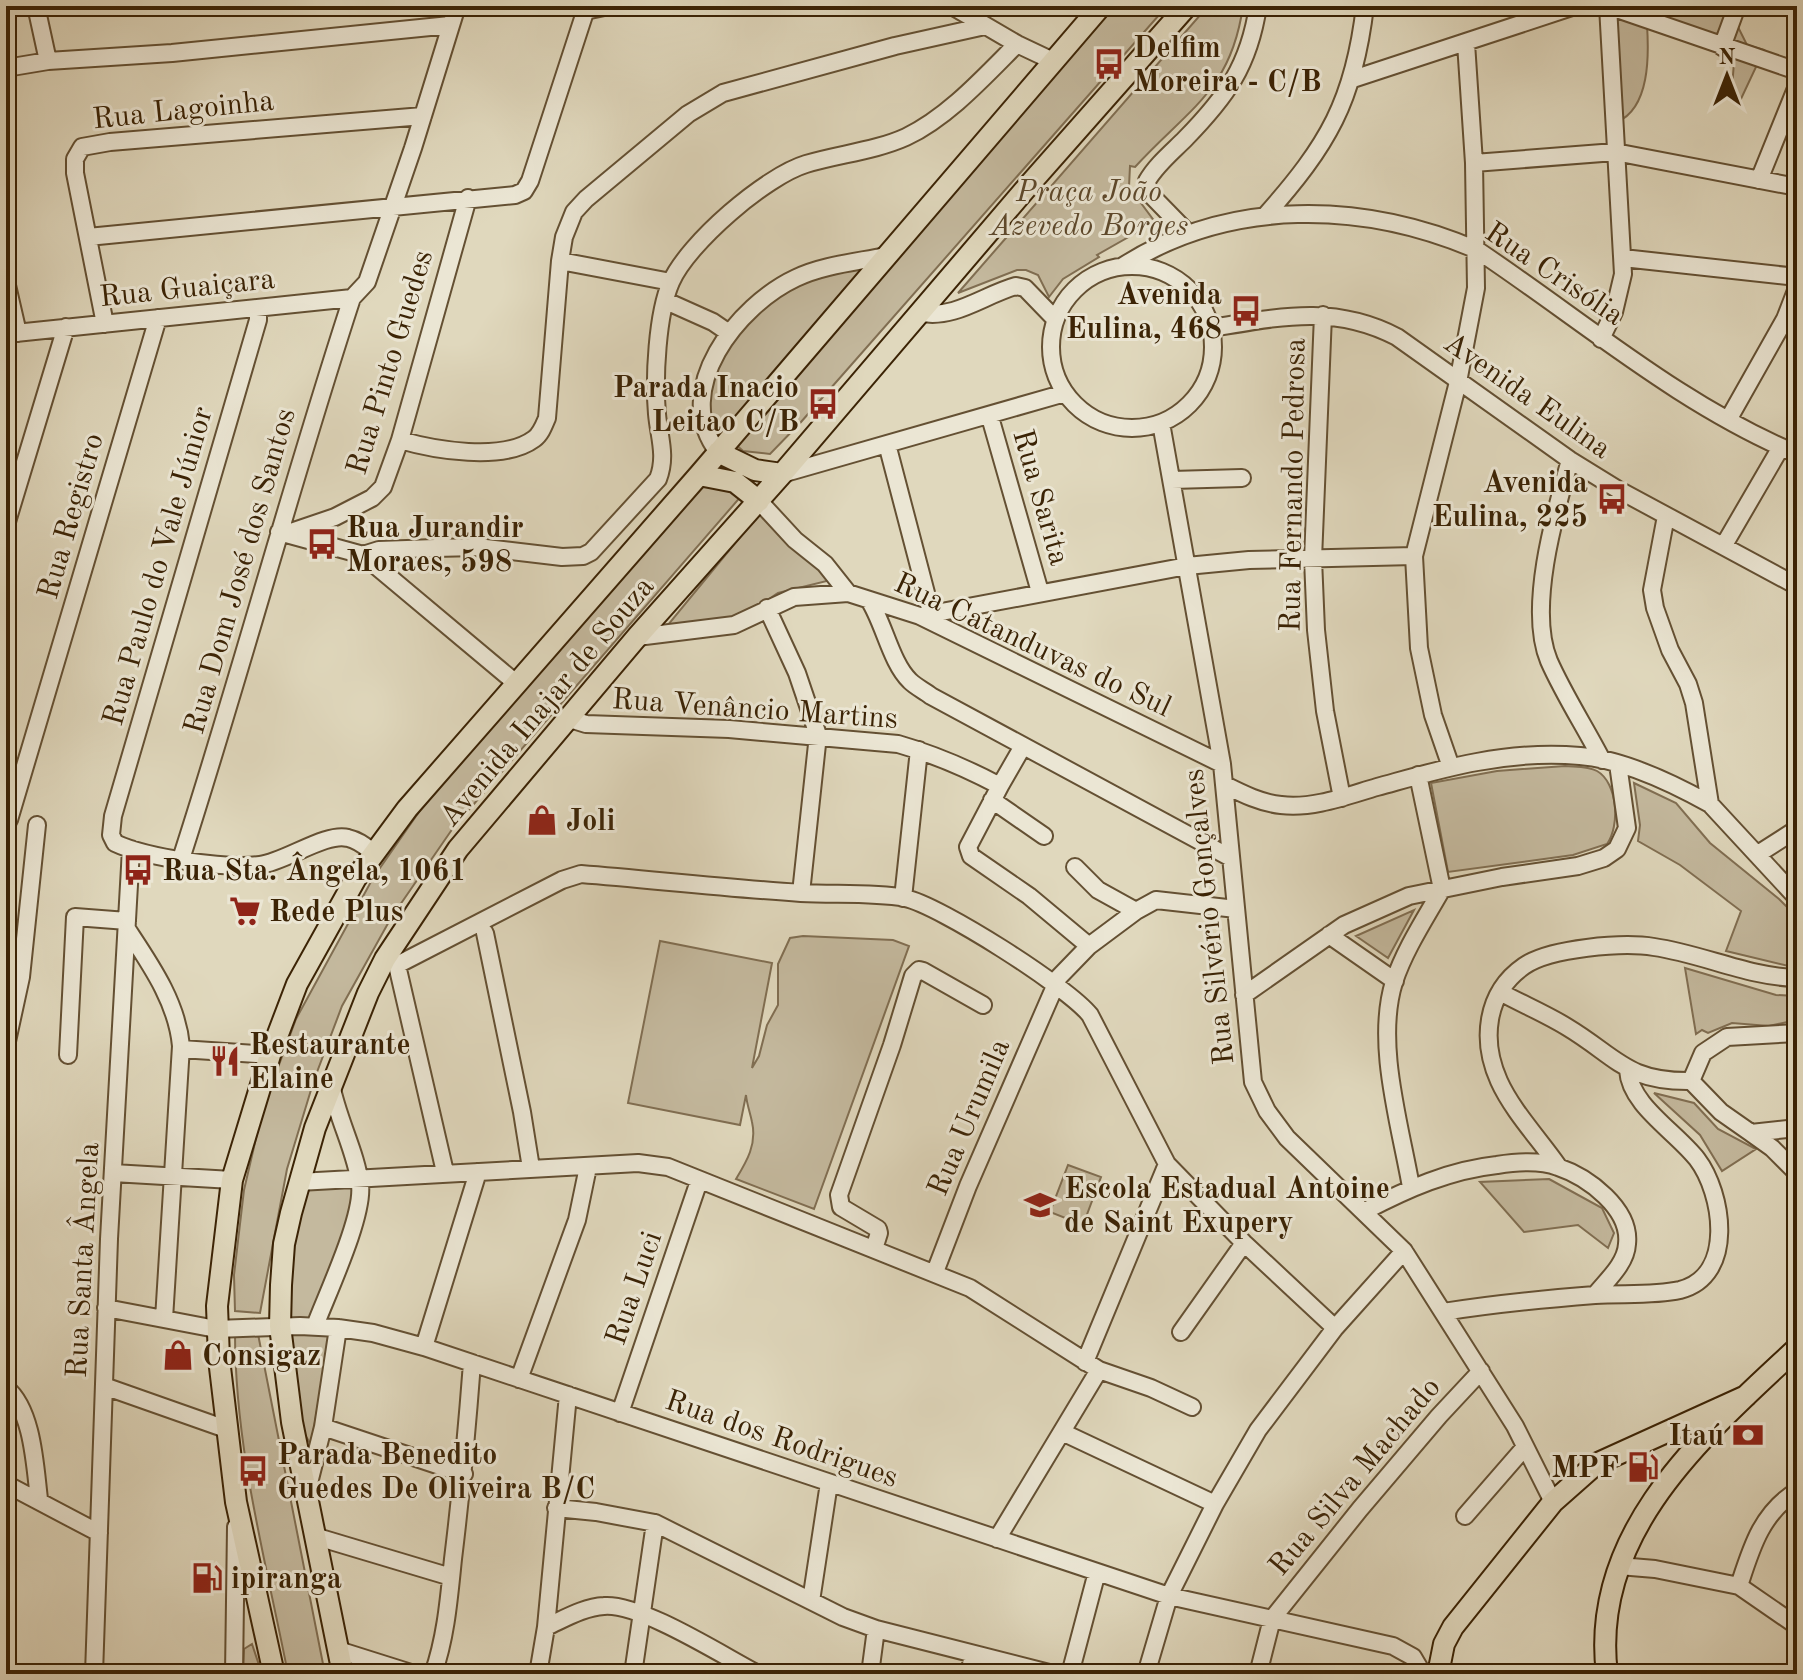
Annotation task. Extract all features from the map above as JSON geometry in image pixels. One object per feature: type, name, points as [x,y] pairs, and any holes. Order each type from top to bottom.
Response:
[{"type":"main road","name":"Avenida Inajar de Souza","points":[[274,1674],[236,1502],[216,1329],[232,1180],[270,1055],[297,984],[356,878],[419,794],[699,475],[1101,6]]},
{"type":"main road","name":"Avenida Inajar de Souza","points":[[343,1674],[292,1422],[280,1326],[284,1244],[299,1182],[331,1083],[391,962],[458,849],[637,637],[759,501],[1029,184],[1187,6]]},
{"type":"main road","points":[[718,452],[755,470],[782,474]]},
{"type":"main road","points":[[699,475],[735,482],[759,501]]},
{"type":"main road","points":[[1607,1674],[1605,1634],[1619,1566],[1646,1509],[1674,1471],[1797,1348]]},
{"type":"main road","points":[[1438,1673],[1444,1644],[1453,1627],[1553,1502],[1596,1464],[1746,1396]]},
{"type":"main road","points":[[1686,1423],[1698,1430],[1702,1443]]},
{"type":"street","points":[[36,6],[48,61]]},
{"type":"street","points":[[352,298],[367,282],[457,6]]},
{"type":"street","points":[[88,237],[515,195],[524,191],[530,181],[586,8],[609,6]]},
{"type":"street","points":[[952,6],[1055,62]]},
{"type":"street","points":[[1188,233],[1149,193],[1147,181],[1218,105],[1232,85],[1251,43],[1258,6]]},
{"type":"street","points":[[1265,216],[1315,156],[1336,121],[1353,79],[1365,6]]},
{"type":"street","points":[[1353,79],[1575,6]]},
{"type":"street","points":[[1601,339],[1620,292],[1623,258],[1608,6],[1797,71]]},
{"type":"street","points":[[1722,47],[1737,6]]},
{"type":"street","points":[[6,68],[48,61],[172,53],[450,25]]},
{"type":"street","points":[[400,440],[426,448],[479,452],[507,449],[533,440],[541,431],[547,418],[560,261],[564,237],[574,212],[688,114],[723,93],[895,46],[985,26]]},
{"type":"street","points":[[1451,767],[1433,715],[1419,648],[1414,556],[1458,382],[1476,288],[1474,163],[1466,43]]},
{"type":"street","points":[[363,555],[379,550],[449,547],[477,547],[562,557],[583,556],[591,552],[658,479],[664,465],[655,382],[671,282],[689,253],[749,197],[781,175],[804,164],[864,151],[906,137],[953,104],[1017,44]]},
{"type":"street","points":[[1759,180],[1797,86]]},
{"type":"street","name":"Rua Lagoinha","points":[[105,324],[74,165],[82,147],[110,142],[423,116]]},
{"type":"street","points":[[1474,163],[1615,152],[1797,187]]},
{"type":"street","name":"Rua Pinto Guedes","points":[[283,532],[335,517],[379,493],[383,487],[400,440],[468,198]]},
{"type":"street","name":"Rua Crisólia","points":[[1123,266],[1160,244],[1188,233],[1265,216],[1302,213],[1369,218],[1442,235],[1477,250],[1601,339],[1728,420],[1797,454]]},
{"type":"street","points":[[718,452],[705,433],[705,382],[717,351],[735,324],[763,299],[796,278],[886,256]]},
{"type":"street","points":[[1623,258],[1797,277]]},
{"type":"street","points":[[560,261],[671,282]]},
{"type":"street","points":[[1123,266],[1147,267],[1169,274],[1189,288],[1203,306],[1212,328],[1214,352],[1209,375],[1198,395],[1181,412],[1161,423],[1134,428],[1108,425],[1084,413],[1065,393],[1054,370],[1050,345],[1055,319],[1065,299],[1081,283],[1101,271],[1123,266]]},
{"type":"street","points":[[6,281],[12,334]]},
{"type":"street","points":[[922,313],[936,315],[952,312],[1016,286],[1030,293],[1055,319]]},
{"type":"street","points":[[1728,420],[1785,319],[1797,288]]},
{"type":"street","name":"Rua Guaiçara","points":[[12,334],[352,298]]},
{"type":"street","name":"Rua Dom José dos Santos","points":[[181,859],[352,298]]},
{"type":"street","points":[[666,301],[713,322],[729,333]]},
{"type":"street","name":"Rua Paulo do Vale Júnior","points":[[131,849],[113,841],[113,816],[258,320],[258,308]]},
{"type":"street","name":"Avenida Eulina","points":[[1212,328],[1278,317],[1323,315],[1351,318],[1374,326],[1397,337],[1570,460],[1626,495],[1797,586]]},
{"type":"street","name":"Rua Fernando Pedrosa","points":[[1323,315],[1313,559],[1316,630],[1325,711],[1342,798]]},
{"type":"street","name":"Rua Registro","points":[[11,821],[158,318]]},
{"type":"street","points":[[6,525],[66,327]]},
{"type":"street","points":[[782,474],[990,417],[1065,393]]},
{"type":"street","name":"Rua Sarita","points":[[990,417],[1040,592]]},
{"type":"street","name":"Rua Silvério Gonçalves","points":[[1161,423],[1225,785],[1253,1082],[1267,1111],[1287,1138],[1404,1251],[1515,1426],[1553,1502]]},
{"type":"street","points":[[887,444],[925,614],[1187,566],[1249,560],[1414,556]]},
{"type":"street","points":[[1724,545],[1781,447]]},
{"type":"street","points":[[1244,995],[1329,935],[1376,909],[1409,896],[1502,877],[1578,866],[1604,858],[1617,849],[1627,828],[1610,762],[1549,660],[1542,634],[1542,599],[1550,544],[1570,460]]},
{"type":"street","points":[[1172,480],[1242,478]]},
{"type":"street","name":"Rua Catanduvas do Sul","points":[[759,501],[795,540],[825,564],[848,593],[925,614],[1222,764]]},
{"type":"street","points":[[1666,516],[1658,551],[1653,599],[1670,650],[1694,703],[1710,804]]},
{"type":"street","points":[[283,532],[363,555],[517,684]]},
{"type":"street","points":[[637,637],[734,625],[780,602],[810,594],[848,593]]},
{"type":"street","points":[[869,600],[880,616],[898,662],[909,680],[931,696],[1231,858]]},
{"type":"street","points":[[767,608],[797,673],[818,735],[801,893]]},
{"type":"street","name":"Rua Venâncio Martins","points":[[570,719],[586,724],[729,729],[898,744],[919,750],[996,793],[1044,836]]},
{"type":"street","points":[[1023,746],[968,851],[1089,946]]},
{"type":"street","points":[[903,898],[919,750]]},
{"type":"street","points":[[1225,785],[1264,802],[1283,806],[1303,805],[1342,798],[1451,767],[1521,757],[1580,756],[1610,762],[1681,788],[1710,804],[1797,898]]},
{"type":"street","points":[[1411,1187],[1388,1049],[1387,1017],[1395,981],[1412,942],[1442,889],[1418,775]]},
{"type":"street","points":[[6,1046],[17,1001],[37,825]]},
{"type":"street","points":[[1758,854],[1797,829]]},
{"type":"street","points":[[131,849],[181,859],[242,866],[263,865],[340,837],[359,842],[374,853]]},
{"type":"street","name":"Rua Santa Ângela","points":[[94,1674],[106,1308],[131,849]]},
{"type":"street","points":[[1075,867],[1098,890],[1136,911]]},
{"type":"street","points":[[445,1172],[391,962],[574,875],[903,898],[939,911],[1054,984],[1081,1005],[1090,1015],[1167,1164],[1244,1243],[1335,1328]]},
{"type":"street","points":[[1054,984],[1089,946],[1136,911],[1164,899],[1236,909]]},
{"type":"street","points":[[68,1055],[75,917],[127,925],[176,1015],[181,1049],[164,1319]]},
{"type":"street","points":[[485,933],[531,1168]]},
{"type":"street","points":[[1329,935],[1395,981]]},
{"type":"street","points":[[1558,1166],[1499,1081],[1488,1045],[1489,1016],[1500,992],[1515,973],[1534,961],[1614,946],[1652,946],[1749,971],[1797,978]]},
{"type":"street","points":[[874,1249],[878,1229],[841,1207],[839,1195],[913,976],[916,971],[923,971],[983,1005]]},
{"type":"street","name":"Rua Urumila","points":[[935,1272],[1054,984]]},
{"type":"street","points":[[1500,992],[1568,1028],[1628,1070],[1650,1078],[1691,1081],[1721,1112],[1772,1148],[1797,1173]]},
{"type":"street","points":[[1691,1081],[1703,1053],[1727,1037],[1797,1033]]},
{"type":"street","points":[[181,1049],[270,1055]]},
{"type":"street","points":[[1443,1312],[1680,1289],[1708,1271],[1719,1239],[1718,1214],[1702,1166],[1688,1148],[1644,1106],[1633,1091],[1628,1070]]},
{"type":"street","points":[[315,1326],[350,1236],[361,1189],[334,1105],[331,1083]]},
{"type":"street","points":[[1751,1133],[1797,1128]]},
{"type":"street","points":[[299,1182],[445,1172],[638,1163],[656,1165],[935,1272],[970,1288],[1092,1366],[1192,1407]]},
{"type":"street","points":[[1365,1211],[1411,1187],[1495,1165],[1526,1163],[1558,1166],[1591,1184],[1611,1202],[1626,1226],[1628,1244],[1623,1259],[1595,1295]]},
{"type":"street","points":[[997,1539],[1062,1432],[1092,1366],[1167,1164]]},
{"type":"street","points":[[519,1379],[577,1220],[588,1167]]},
{"type":"street","points":[[424,1347],[478,1172]]},
{"type":"street","points":[[113,1173],[232,1180]]},
{"type":"street","name":"Rua Luci","points":[[620,1413],[699,1181]]},
{"type":"street","points":[[1181,1332],[1244,1243]]},
{"type":"street","points":[[1146,1674],[1169,1596],[1215,1504],[1258,1430],[1335,1328],[1404,1251]]},
{"type":"street","name":"Rua dos Rodrigues","points":[[106,1308],[216,1329],[315,1326],[373,1333],[424,1347],[1169,1596],[1393,1646],[1438,1673]]},
{"type":"street","points":[[306,1497],[323,1427],[338,1328]]},
{"type":"street","points":[[433,1674],[442,1650],[464,1474],[472,1363]]},
{"type":"street","name":"Rua Silva Machado","points":[[1272,1619],[1360,1509],[1481,1371]]},
{"type":"street","points":[[7,1384],[28,1427],[39,1499]]},
{"type":"street","points":[[104,1386],[226,1429]]},
{"type":"street","points":[[538,1674],[546,1627],[568,1395]]},
{"type":"street","points":[[323,1427],[464,1474]]},
{"type":"street","points":[[1062,1432],[1215,1504]]},
{"type":"street","points":[[1465,1516],[1525,1447]]},
{"type":"street","points":[[811,1601],[829,1483]]},
{"type":"street","points":[[6,1484],[99,1533]]},
{"type":"street","points":[[1739,1586],[1754,1539],[1772,1512],[1797,1491]]},
{"type":"street","points":[[234,1674],[236,1502]]},
{"type":"street","points":[[556,1508],[655,1523],[843,1617],[876,1629],[1053,1674]]},
{"type":"street","points":[[633,1674],[655,1523]]},
{"type":"street","points":[[314,1536],[451,1577]]},
{"type":"street","points":[[1619,1566],[1655,1569],[1739,1586],[1797,1626]]},
{"type":"street","points":[[1070,1674],[1097,1572]]},
{"type":"street","points":[[546,1627],[602,1606],[620,1606],[641,1613],[758,1674]]},
{"type":"street","points":[[1258,1674],[1272,1619]]},
{"type":"street","points":[[870,1674],[876,1629]]},
{"type":"street","points":[[338,1650],[414,1674]]},
{"type":"street","points":[[969,1674],[973,1655]]},
{"type":"green space","points":[[1115,6],[1167,6],[801,422],[770,454],[743,451],[733,442]]},
{"type":"green space","name":"Praça João Azevedo Borges","points":[[1208,6],[1243,6],[1229,59],[1204,97],[1135,167],[1130,166],[1129,187],[1155,222],[1097,255],[1099,257],[1063,279],[1049,297],[1038,275],[1026,270],[1017,270],[958,293]]},
{"type":"green space","points":[[1609,6],[1744,6],[1738,27],[1747,45],[1764,50],[1740,101],[1731,101],[1734,62],[1715,48],[1647,25],[1647,65],[1642,93],[1628,115],[1617,122]]},
{"type":"green space","points":[[886,256],[728,440],[703,422],[717,351],[796,278]]},
{"type":"green space","points":[[699,478],[743,494],[453,828],[391,918],[342,1006],[314,1080],[287,1169],[260,1313],[235,1311],[234,1275],[244,1190],[263,1108],[296,1019],[373,878],[428,799]]},
{"type":"green space","points":[[759,514],[820,566],[831,580],[778,593],[736,621],[667,626]]},
{"type":"green space","points":[[1565,766],[1593,769],[1609,785],[1615,816],[1607,844],[1573,855],[1448,872],[1431,783],[1497,771]]},
{"type":"green space","points":[[1634,783],[1676,803],[1710,843],[1797,917],[1797,968],[1726,951],[1741,911],[1680,865],[1638,841],[1640,825]]},
{"type":"green space","points":[[1414,910],[1388,958],[1356,936]]},
{"type":"green space","points":[[790,938],[893,940],[909,946],[814,1209],[736,1179],[747,1159],[753,1138],[746,1095],[740,1125],[628,1103],[660,941],[772,963],[752,1068],[759,1056],[767,1025],[778,1005],[778,964]]},
{"type":"green space","points":[[1685,968],[1776,995],[1797,996],[1797,1020],[1769,1026],[1732,1023],[1708,1033],[1702,1030],[1696,1034]]},
{"type":"green space","points":[[1654,1093],[1694,1103],[1718,1129],[1756,1149],[1722,1171],[1700,1135]]},
{"type":"green space","points":[[1068,1165],[1101,1177],[1083,1225],[1050,1212]]},
{"type":"green space","points":[[1549,1179],[1602,1208],[1614,1233],[1608,1248],[1578,1225],[1524,1232],[1480,1182]]},
{"type":"green space","points":[[358,1180],[361,1189],[315,1326],[280,1320],[299,1182]]},
{"type":"green space","points":[[306,1330],[328,1331],[329,1341],[311,1445],[304,1433],[286,1345],[291,1334]]},
{"type":"green space","points":[[235,1333],[258,1334],[325,1674],[288,1674],[246,1463],[236,1377]]},
{"type":"green space","points":[[252,1644],[262,1674],[243,1674],[244,1649]]},
{"type":"place","name":"Delfim Moreira - C/B","points":[[1109,64]]},
{"type":"place","name":"Avenida Eulina, 468","points":[[1246,311]]},
{"type":"place","name":"Parada Inacio Leitao C/B","points":[[823,404]]},
{"type":"place","name":"Avenida Eulina, 225","points":[[1612,499]]},
{"type":"place","name":"Rua Jurandir Moraes, 598","points":[[322,544]]},
{"type":"place","name":"Joli","points":[[542,820]]},
{"type":"place","name":"Rua Sta. Ângela, 1061","points":[[138,870]]},
{"type":"place","name":"Rede Plus","points":[[245,911]]},
{"type":"place","name":"Restaurante Elaine","points":[[225,1061]]},
{"type":"place","name":"Escola Estadual Antoine de Saint Exupery","points":[[1040,1205]]},
{"type":"place","name":"Consigaz","points":[[178,1355]]},
{"type":"place","name":"Itaú","points":[[1748,1435]]},
{"type":"place","name":"MPF","points":[[1643,1467]]},
{"type":"place","name":"Parada Benedito Guedes De Oliveira B/C","points":[[253,1471]]},
{"type":"place","name":"ipiranga","points":[[207,1578]]}]
